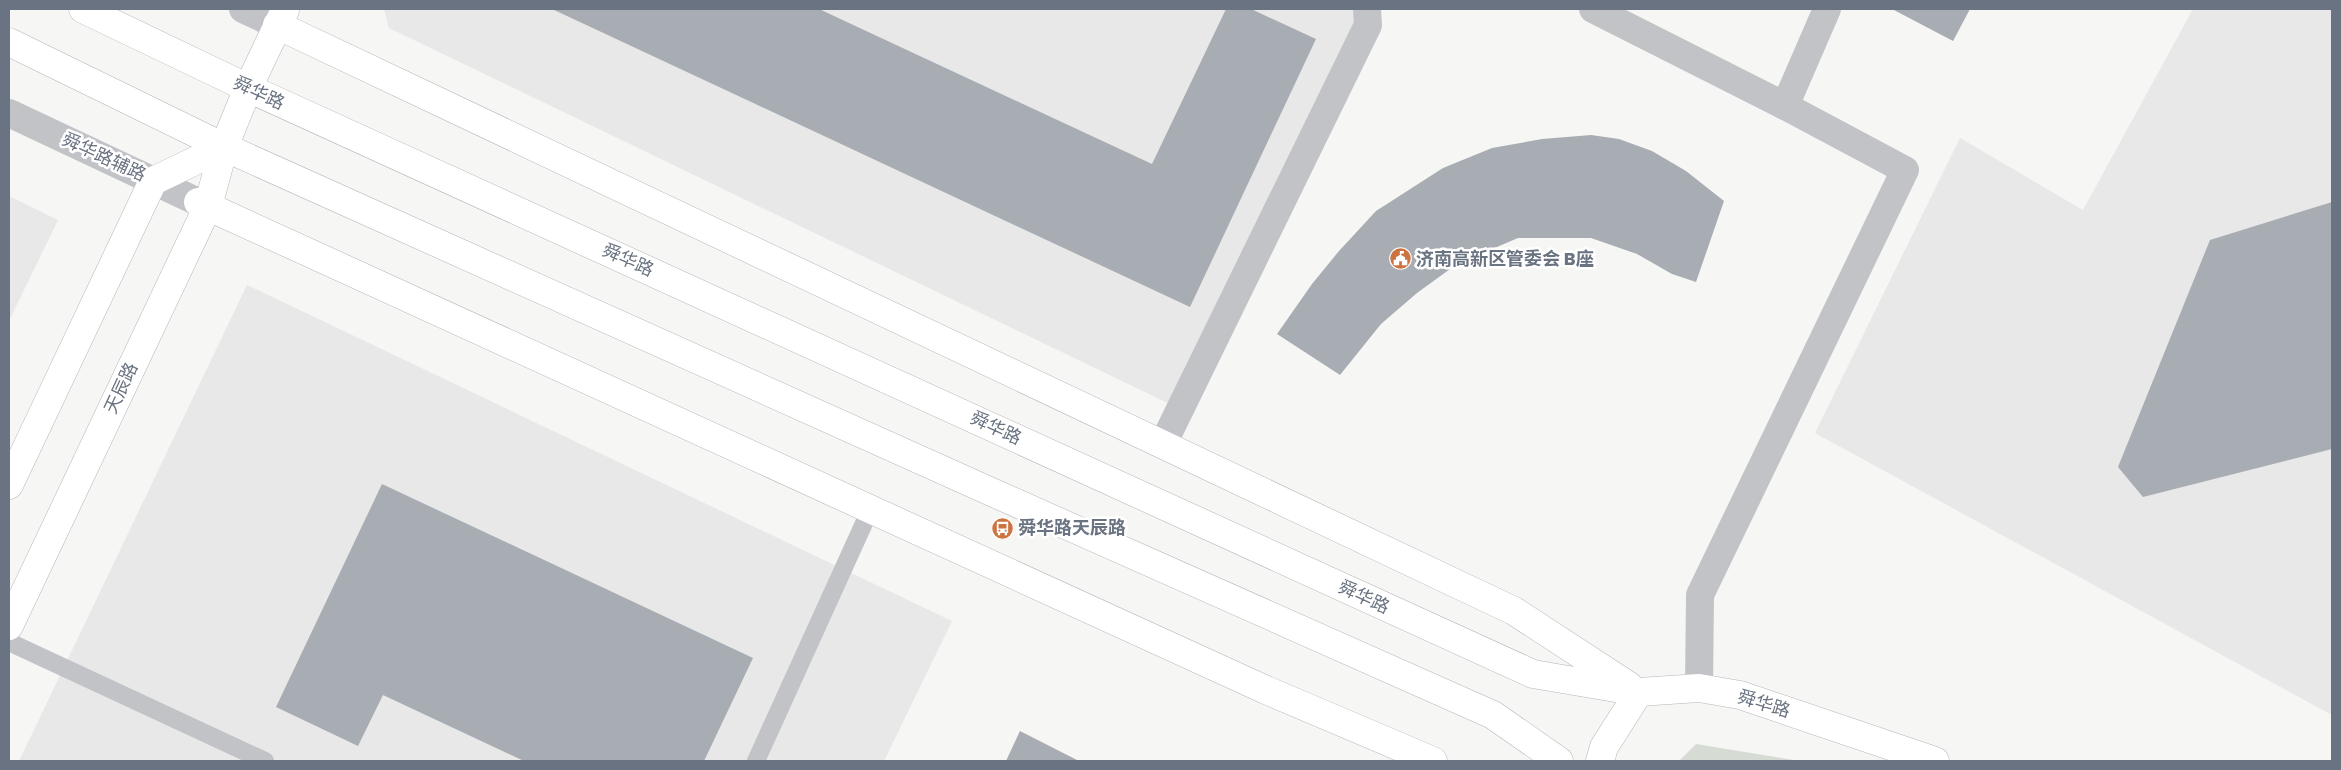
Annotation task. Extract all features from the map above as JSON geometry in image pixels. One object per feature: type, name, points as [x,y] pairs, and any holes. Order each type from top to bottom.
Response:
[{"type":"main road","name":"舜华路","points":[[83,9],[248,88],[1533,674],[1639,692],[1699,688],[1740,695],[1935,761]]},
{"type":"main road","name":"天辰路","points":[[9,626],[203,204],[248,88],[281,17]]},
{"type":"main road","points":[[281,17],[1163,444],[1514,611],[1639,692],[1604,748],[1600,761]]},
{"type":"main road","points":[[9,42],[224,147],[1493,715],[1559,761]]},
{"type":"main road","points":[[9,485],[153,181],[224,147]]},
{"type":"main road","points":[[203,204],[1257,686],[1433,761]]},
{"type":"street","points":[[243,9],[281,17]]},
{"type":"street","points":[[1163,444],[1368,25],[1367,9]]},
{"type":"street","points":[[1593,9],[1786,106],[1905,170],[1700,595],[1699,688]]},
{"type":"street","points":[[1786,106],[1827,9]]},
{"type":"street","name":"舜华路辅路","points":[[9,113],[203,204]]},
{"type":"lane","points":[[756,761],[870,510]]},
{"type":"lane","points":[[9,642],[266,761]]},
{"type":"shaded area","points":[[384,9],[1371,9],[1180,409],[389,28]]},
{"type":"shaded area","points":[[2193,9],[2332,9],[2332,715],[1815,433],[1960,138],[2083,210]]},
{"type":"shaded area","points":[[9,196],[58,220],[9,321]]},
{"type":"shaded area","points":[[247,285],[952,621],[884,761],[19,761]]},
{"type":"shaded area","points":[[1696,744],[1800,761],[1679,761]]},
{"type":"building","points":[[552,9],[819,9],[1152,164],[1226,9],[1251,9],[1316,39],[1190,307]]},
{"type":"building","points":[[1892,9],[1970,9],[1953,41]]},
{"type":"building","name":"济南高新区管委会 B座","points":[[1591,135],[1619,139],[1652,151],[1686,171],[1724,201],[1696,282],[1672,274],[1637,254],[1591,238],[1518,238],[1457,264],[1417,293],[1381,324],[1340,375],[1277,334],[1312,284],[1376,211],[1443,168],[1492,148],[1542,139]]},
{"type":"building","points":[[2332,202],[2332,449],[2143,497],[2118,467],[2210,240]]},
{"type":"building","points":[[382,484],[753,658],[704,761],[524,761],[383,695],[358,746],[276,707]]},
{"type":"building","points":[[1020,731],[1079,761],[1006,761]]},
{"type":"place","name":"济南高新区管委会 B座","points":[[1400,259]]},
{"type":"place","name":"舜华路天辰路","points":[[1002,528]]}]
